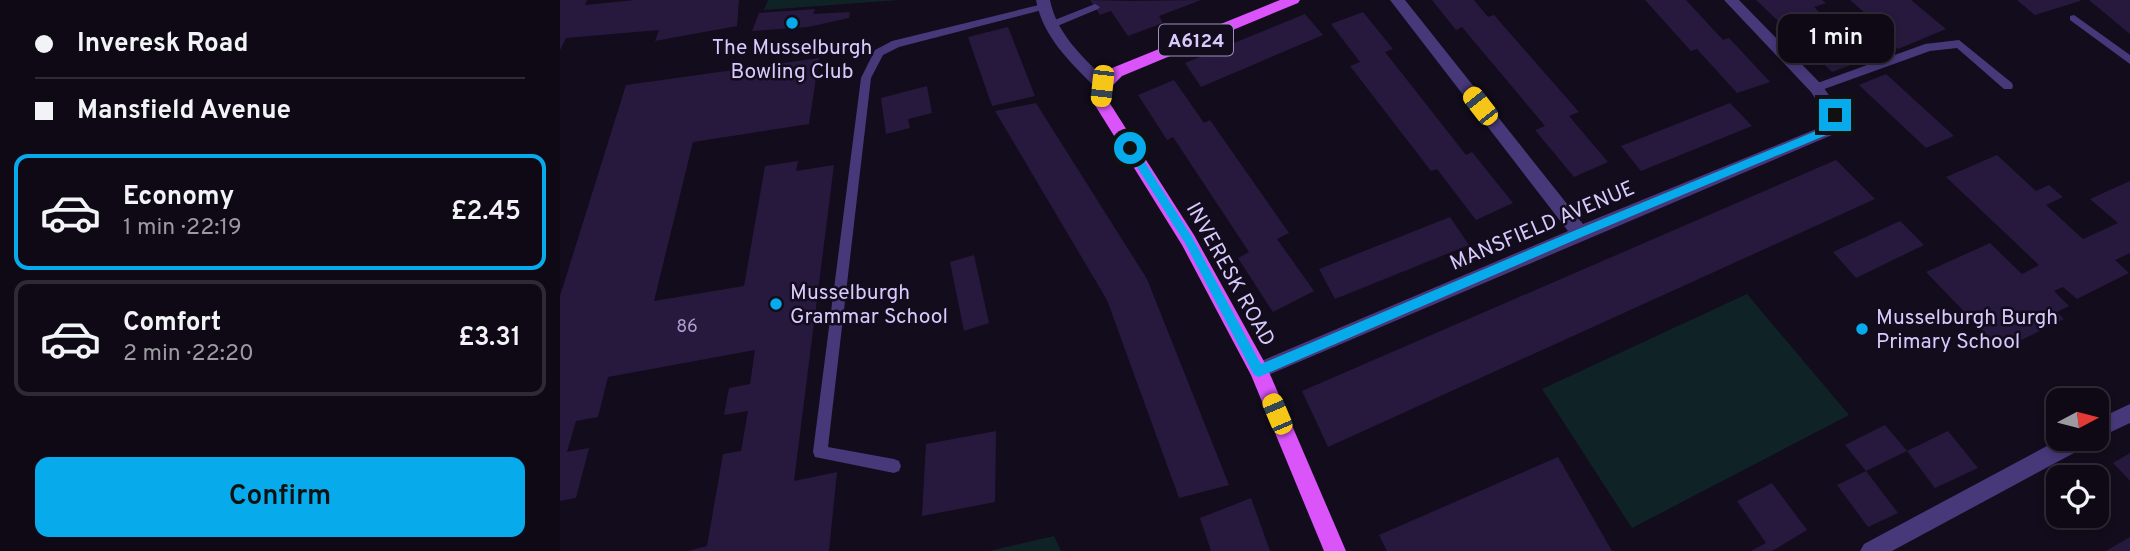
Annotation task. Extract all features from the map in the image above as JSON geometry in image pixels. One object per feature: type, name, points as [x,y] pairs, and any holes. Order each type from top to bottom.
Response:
[{"type":"main road","name":"A6124","points":[[1102,86],[1117,72],[1293,0]]},
{"type":"main road","name":"INVERESK ROAD","points":[[1102,86],[1101,102],[1188,240],[1259,371],[1335,551]]},
{"type":"street","points":[[1397,0],[1580,233]]},
{"type":"street","points":[[1731,0],[1816,88]]},
{"type":"street","name":"INVERESK ROAD","points":[[1043,3],[1051,25],[1102,86]]},
{"type":"street","name":"MANSFIELD AVENUE","points":[[1259,371],[1833,128],[1835,115],[1816,88]]},
{"type":"street","points":[[2109,424],[2130,413]]},
{"type":"street","points":[[1871,551],[2056,452]]},
{"type":"lane","points":[[894,466],[820,452],[866,78],[879,52],[896,44],[1043,3]]},
{"type":"lane","points":[[1051,25],[1095,7]]},
{"type":"lane","points":[[2074,18],[2130,60]]},
{"type":"lane","points":[[1816,88],[1929,47],[1959,44],[2008,86]]},
{"type":"green space","points":[[768,0],[899,0],[764,10]]},
{"type":"green space","points":[[1747,294],[1849,415],[1632,528],[1542,389]]},
{"type":"green space","points":[[1054,536],[1061,551],[989,551]]},
{"type":"building","points":[[560,0],[587,0],[585,5],[635,0],[739,0],[737,26],[655,41],[659,30],[566,38],[560,50]]},
{"type":"building","points":[[1090,0],[1201,0],[1159,16],[1163,23],[1128,36],[1111,11],[1100,15]]},
{"type":"building","points":[[1432,0],[1474,0],[1488,17],[1494,15],[1579,112],[1569,116],[1608,162],[1574,177],[1535,130],[1545,126],[1462,27],[1456,30]]},
{"type":"building","points":[[1645,0],[1686,0],[1723,40],[1729,38],[1770,82],[1737,93],[1697,49],[1691,51]]},
{"type":"building","points":[[1756,0],[1822,0],[1826,3],[1814,7],[1869,58],[1832,72]]},
{"type":"building","points":[[1850,0],[1911,0],[1946,29],[1898,49],[1860,16],[1866,14]]},
{"type":"building","points":[[2017,0],[2080,0],[2080,1],[2035,15]]},
{"type":"building","points":[[2089,0],[2130,0],[2130,34]]},
{"type":"building","name":"The Musselburgh Bowling Club","points":[[815,9],[813,14],[850,12],[849,18],[808,27],[752,31],[759,13]]},
{"type":"building","points":[[1363,12],[1393,49],[1385,52],[1466,155],[1472,152],[1513,203],[1476,220],[1437,169],[1431,171],[1350,66],[1360,62],[1331,24]]},
{"type":"building","points":[[1305,14],[1323,35],[1201,87],[1185,63]]},
{"type":"building","points":[[1008,27],[1035,96],[992,106],[968,37]]},
{"type":"building","points":[[819,58],[809,124],[693,142],[654,301],[744,286],[765,166],[798,161],[796,171],[834,165],[794,481],[837,472],[829,551],[688,551],[707,546],[723,454],[741,451],[748,411],[724,415],[729,388],[750,384],[755,350],[608,377],[598,417],[576,421],[567,452],[589,448],[576,498],[560,501],[560,296],[626,85]]},
{"type":"building","points":[[1886,74],[1954,136],[1926,148],[1859,85]]},
{"type":"building","points":[[1174,80],[1204,123],[1210,120],[1289,233],[1277,239],[1314,291],[1273,312],[1238,258],[1249,252],[1173,137],[1167,140],[1138,95]]},
{"type":"building","points":[[927,86],[932,113],[908,119],[910,128],[886,134],[881,98]]},
{"type":"building","points":[[1036,103],[1147,279],[1229,485],[1179,498],[1107,300],[995,111]]},
{"type":"building","points":[[1730,103],[1752,126],[1641,171],[1621,146]]},
{"type":"building","points":[[1997,155],[2036,191],[2049,185],[2063,197],[2046,205],[2083,239],[2118,223],[2090,199],[2130,181],[2130,253],[2115,260],[2129,273],[2077,299],[2063,287],[2054,291],[2069,306],[2057,312],[2064,319],[2001,350],[1926,272],[1990,243],[2022,274],[2039,265],[1946,177]]},
{"type":"building","points":[[1836,160],[1875,199],[1328,447],[1302,391]]},
{"type":"building","points":[[1450,217],[1469,245],[1335,299],[1319,269]]},
{"type":"building","points":[[1900,221],[1924,245],[1856,278],[1833,252]]},
{"type":"building","points":[[974,255],[989,323],[964,331],[950,262]]},
{"type":"building","points":[[1885,425],[1907,451],[1866,471],[1845,445]]},
{"type":"building","points":[[996,431],[995,502],[922,516],[926,444]]},
{"type":"building","points":[[1948,431],[1978,468],[1935,488],[1907,451]]},
{"type":"building","points":[[2130,453],[2130,481],[2113,463]]},
{"type":"building","points":[[1558,457],[1612,551],[1387,551],[1379,535]]},
{"type":"building","points":[[1866,471],[1898,513],[1868,527],[1837,485]]},
{"type":"building","points":[[1772,483],[1807,530],[1772,551],[1751,551],[1766,543],[1737,501]]},
{"type":"building","points":[[1251,498],[1270,551],[1211,551],[1200,518]]},
{"type":"building","points":[[2130,537],[2130,551],[2106,551]]},
{"type":"place","name":"The Musselburgh Bowling Club","points":[[792,23]]},
{"type":"place","name":"Musselburgh Grammar School","points":[[776,304]]},
{"type":"place","name":"Musselburgh Burgh Primary School","points":[[1862,329]]},
{"type":"route","points":[[1130,148],[1188,240],[1259,371],[1833,128],[1835,115]]}]
